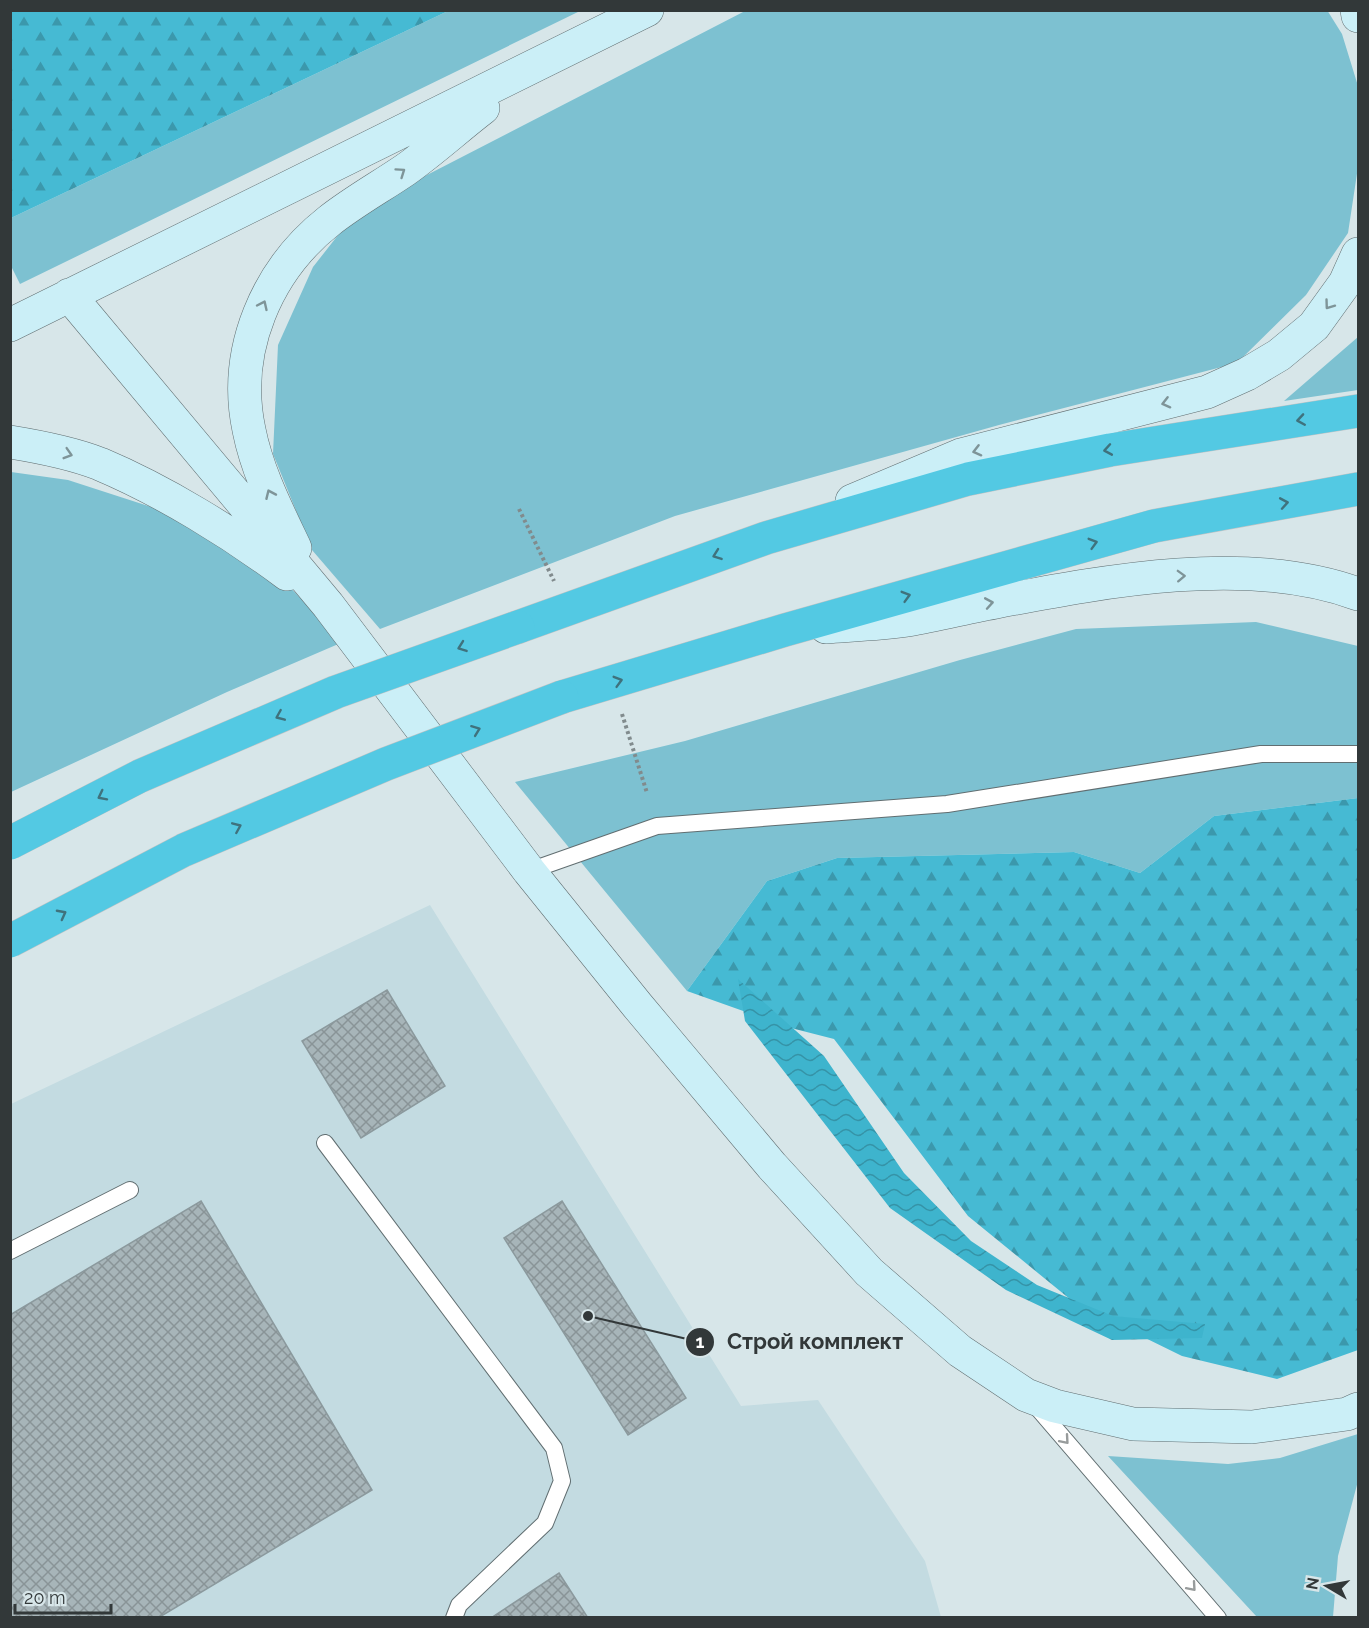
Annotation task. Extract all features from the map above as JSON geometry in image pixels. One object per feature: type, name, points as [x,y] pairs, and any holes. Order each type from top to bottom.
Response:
[{"type":"highway","points":[[10,843],[140,776],[325,697],[766,538],[968,478],[1110,450],[1359,411]]},
{"type":"highway","points":[[10,941],[184,850],[386,764],[562,697],[785,630],[1154,526],[1359,489]]},
{"type":"main road","points":[[10,325],[532,69],[647,10]]},
{"type":"main road","points":[[1357,10],[1359,16]]},
{"type":"main road","points":[[320,595],[260,470],[249,429],[244,393],[247,354],[257,318],[272,285],[311,236],[330,220],[407,168],[532,69]]},
{"type":"main road","points":[[766,538],[961,455],[1207,392],[1247,374],[1279,355],[1314,326],[1345,283],[1359,254]]},
{"type":"main road","points":[[69,295],[320,595],[529,871],[637,1005],[765,1157],[869,1272],[960,1351],[1026,1395],[1055,1406],[1133,1424],[1251,1427],[1347,1414],[1359,1409]]},
{"type":"main road","points":[[10,442],[48,448],[99,464],[154,490],[267,559],[320,595]]},
{"type":"main road","points":[[785,630],[907,620],[1145,577],[1256,573],[1336,586],[1359,594]]},
{"type":"lane","points":[[529,871],[657,826],[947,804],[1261,754],[1359,754]]},
{"type":"lane","points":[[326,1143],[554,1448],[562,1481],[545,1523],[459,1605],[454,1617]]},
{"type":"lane","points":[[10,1251],[130,1190]]},
{"type":"lane","points":[[1026,1395],[1218,1617]]},
{"type":"path","points":[[519,509],[567,608]]},
{"type":"path","points":[[613,683],[647,793]]},
{"type":"shaded area","points":[[1327,10],[1342,34],[1358,86],[1358,167],[1348,233],[1306,295],[1237,363],[999,425],[675,516],[380,629],[312,550],[273,454],[278,345],[313,267],[357,211],[745,11]]},
{"type":"shaded area","points":[[448,11],[580,11],[20,284],[11,266],[11,218]]},
{"type":"shaded area","points":[[1358,337],[1358,390],[1284,401]]},
{"type":"shaded area","points":[[11,472],[68,480],[176,515],[277,574],[343,642],[227,692],[11,792]]},
{"type":"shaded area","points":[[1256,622],[1358,646],[1358,798],[1214,816],[1140,873],[1074,852],[837,858],[767,881],[687,991],[515,782],[685,741],[960,660],[1076,629]]},
{"type":"shaded area","points":[[430,905],[741,1406],[818,1400],[925,1561],[941,1617],[11,1618],[11,1104]]},
{"type":"shaded area","points":[[1358,1434],[1358,1481],[1338,1556],[1333,1617],[1257,1617],[1108,1456],[1228,1464],[1280,1458]]},
{"type":"green space","points":[[11,10],[448,10],[448,11],[11,218]]},
{"type":"green space","points":[[1358,798],[1358,1350],[1277,1379],[1182,1356],[1076,1304],[968,1216],[834,1039],[791,1028],[687,991],[767,881],[837,858],[1074,852],[1140,873],[1214,816]]},
{"type":"water","points":[[738,979],[824,1056],[904,1173],[971,1241],[1037,1285],[1113,1316],[1205,1324],[1202,1338],[1112,1340],[1006,1290],[890,1208],[745,1021]]},
{"type":"building","points":[[387,990],[445,1086],[361,1138],[302,1041]]},
{"type":"building","points":[[201,1201],[372,1490],[158,1618],[10,1618],[10,1315]]},
{"type":"building","points":[[562,1201],[686,1398],[628,1435],[504,1238]]},
{"type":"building","points":[[559,1573],[588,1618],[491,1618]]},
{"type":"place","name":"Строй комплект","points":[[588,1316]]}]
